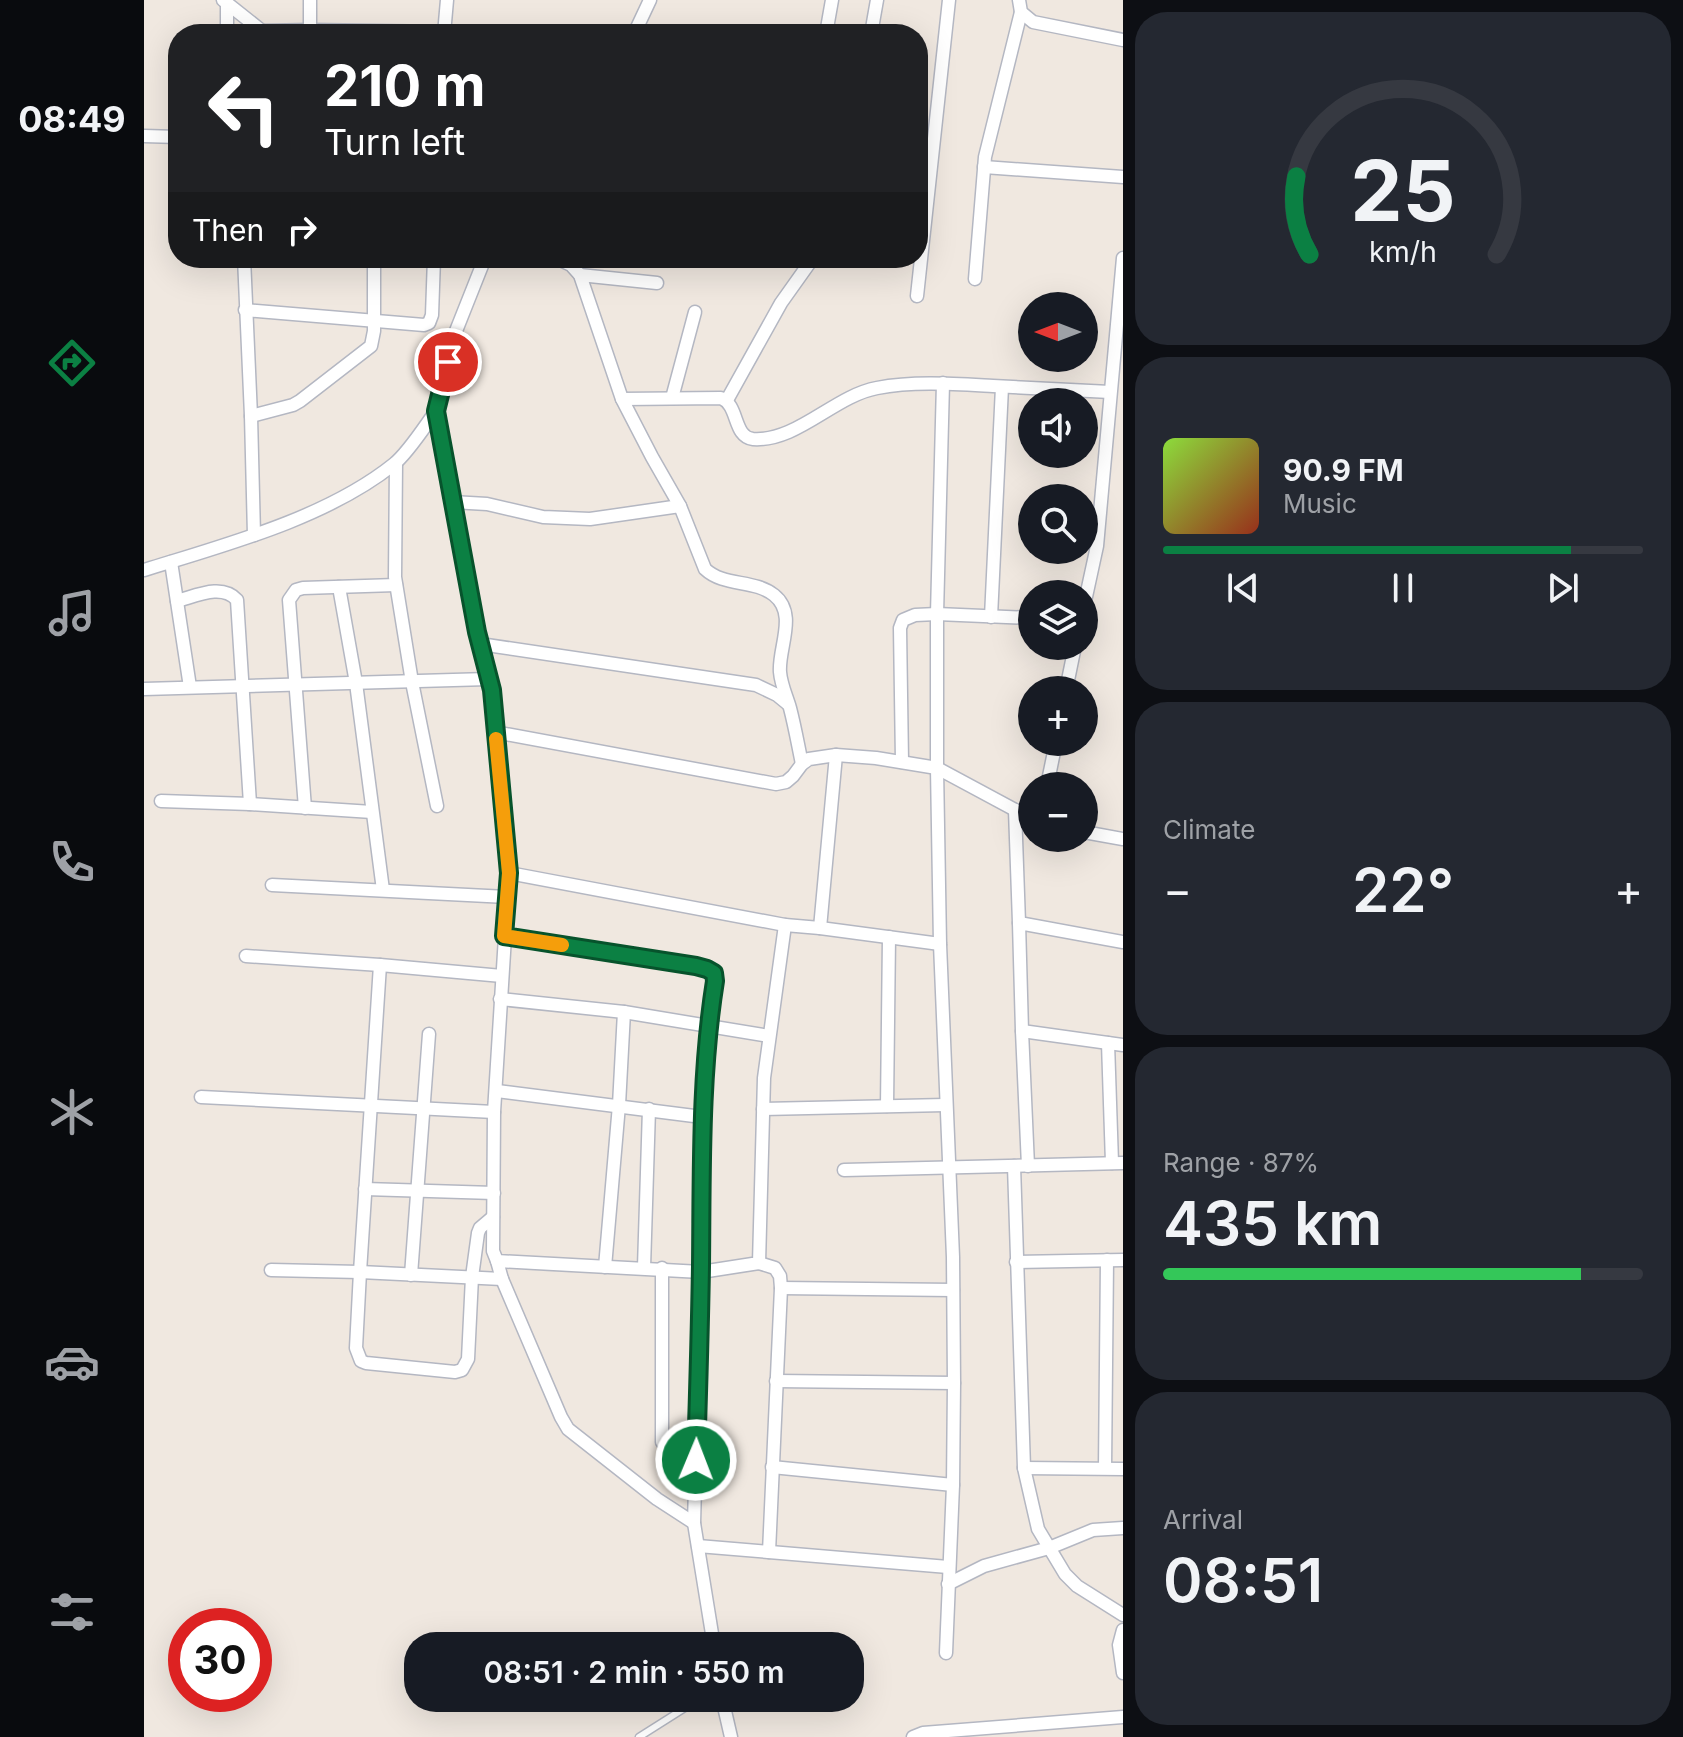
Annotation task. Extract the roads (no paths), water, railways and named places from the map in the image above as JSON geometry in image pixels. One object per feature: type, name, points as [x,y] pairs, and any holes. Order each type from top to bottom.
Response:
[{"type":"street","points":[[310,0],[310,24]]},
{"type":"street","points":[[445,24],[447,0]]},
{"type":"street","points":[[639,24],[650,0]]},
{"type":"street","points":[[828,24],[832,0]]},
{"type":"street","points":[[873,24],[877,0]]},
{"type":"street","points":[[928,194],[949,0]]},
{"type":"street","points":[[225,2],[252,24]]},
{"type":"street","points":[[225,2],[226,24]]},
{"type":"street","points":[[1020,6],[1033,22],[1123,40]]},
{"type":"street","points":[[975,279],[984,167],[1020,6]]},
{"type":"street","points":[[144,136],[168,137]]},
{"type":"street","points":[[984,167],[1123,177]]},
{"type":"street","points":[[1090,580],[1097,546],[1123,258]]},
{"type":"street","points":[[244,268],[254,535]]},
{"type":"street","points":[[251,416],[293,405],[371,346],[374,268]]},
{"type":"street","points":[[245,310],[418,326],[429,323],[432,315],[434,268]]},
{"type":"street","points":[[481,268],[454,336],[436,411],[480,644],[492,690],[509,873],[494,1112],[493,1251],[502,1279],[568,1429],[657,1499],[694,1523]]},
{"type":"street","points":[[574,268],[580,275],[622,399],[680,506],[705,569],[712,576],[764,589],[781,603],[786,630],[780,673],[802,764]]},
{"type":"street","points":[[727,400],[781,303],[806,268]]},
{"type":"street","points":[[917,296],[920,268]]},
{"type":"street","points":[[580,275],[657,283]]},
{"type":"street","points":[[672,398],[695,312]]},
{"type":"street","points":[[622,399],[721,398],[731,405],[742,433],[754,439],[786,432],[858,393],[880,387],[943,383],[1110,392]]},
{"type":"street","points":[[943,383],[937,768],[954,1383],[946,1653]]},
{"type":"street","points":[[991,617],[1002,387]]},
{"type":"street","points":[[144,570],[254,535],[342,498],[396,463],[436,411]]},
{"type":"street","points":[[396,463],[396,585],[437,806]]},
{"type":"street","points":[[452,502],[487,504],[543,517],[590,519],[680,506]]},
{"type":"street","points":[[171,562],[190,687]]},
{"type":"street","points":[[305,808],[289,600],[296,590],[396,585]]},
{"type":"street","points":[[339,587],[356,683],[383,890]]},
{"type":"street","points":[[177,601],[215,591],[224,591],[237,600],[250,804]]},
{"type":"street","points":[[902,762],[900,628],[903,620],[915,615],[937,614],[1018,618]]},
{"type":"street","points":[[480,644],[756,685],[777,695],[790,706]]},
{"type":"street","points":[[144,689],[488,679]]},
{"type":"street","points":[[495,732],[776,784],[786,782],[809,759],[836,755],[902,762],[937,768],[1018,812]]},
{"type":"street","points":[[820,928],[836,755]]},
{"type":"street","points":[[161,801],[372,812]]},
{"type":"street","points":[[1015,810],[1022,1031],[1021,1166],[1016,1262],[1024,1468],[1038,1529],[1065,1574],[1123,1615]]},
{"type":"street","points":[[1098,835],[1123,839]]},
{"type":"street","points":[[509,873],[785,925],[940,944]]},
{"type":"street","points":[[272,885],[507,897]]},
{"type":"street","points":[[1019,923],[1123,942]]},
{"type":"street","points":[[759,1263],[764,1078],[785,925]]},
{"type":"street","points":[[504,936],[707,969],[714,973],[702,1117],[694,1523],[712,1632]]},
{"type":"street","points":[[887,1106],[889,937]]},
{"type":"street","points":[[246,956],[502,976]]},
{"type":"street","points":[[380,965],[356,1348],[361,1361],[455,1372],[462,1370],[468,1359],[472,1277],[478,1233],[493,1217]]},
{"type":"street","points":[[500,999],[624,1012],[769,1036]]},
{"type":"street","points":[[605,1267],[624,1012]]},
{"type":"street","points":[[1022,1031],[1123,1045]]},
{"type":"street","points":[[411,1275],[429,1034]]},
{"type":"street","points":[[844,1170],[1117,1163],[1108,1043]]},
{"type":"street","points":[[497,1091],[702,1117]]},
{"type":"street","points":[[201,1097],[494,1112]]},
{"type":"street","points":[[763,1109],[945,1105]]},
{"type":"street","points":[[644,1267],[649,1109]]},
{"type":"street","points":[[365,1189],[494,1193]]},
{"type":"street","points":[[1105,1468],[1107,1260]]},
{"type":"street","points":[[1016,1262],[1123,1260]]},
{"type":"street","points":[[497,1261],[701,1272],[759,1263],[775,1268],[780,1276],[781,1288],[769,1552]]},
{"type":"street","points":[[662,1268],[662,1442]]},
{"type":"street","points":[[271,1270],[502,1279]]},
{"type":"street","points":[[781,1288],[953,1290]]},
{"type":"street","points":[[776,1381],[954,1383]]},
{"type":"street","points":[[772,1467],[953,1485]]},
{"type":"street","points":[[1024,1468],[1123,1469]]},
{"type":"street","points":[[948,1584],[984,1566],[1049,1548],[1093,1530],[1123,1528]]},
{"type":"street","points":[[698,1546],[948,1567]]},
{"type":"street","points":[[1123,1630],[1119,1645],[1123,1673]]},
{"type":"street","points":[[725,1712],[731,1737]]},
{"type":"street","points":[[913,1737],[923,1733],[1123,1717]]},
{"type":"lane","points":[[639,1737],[679,1712]]}]
